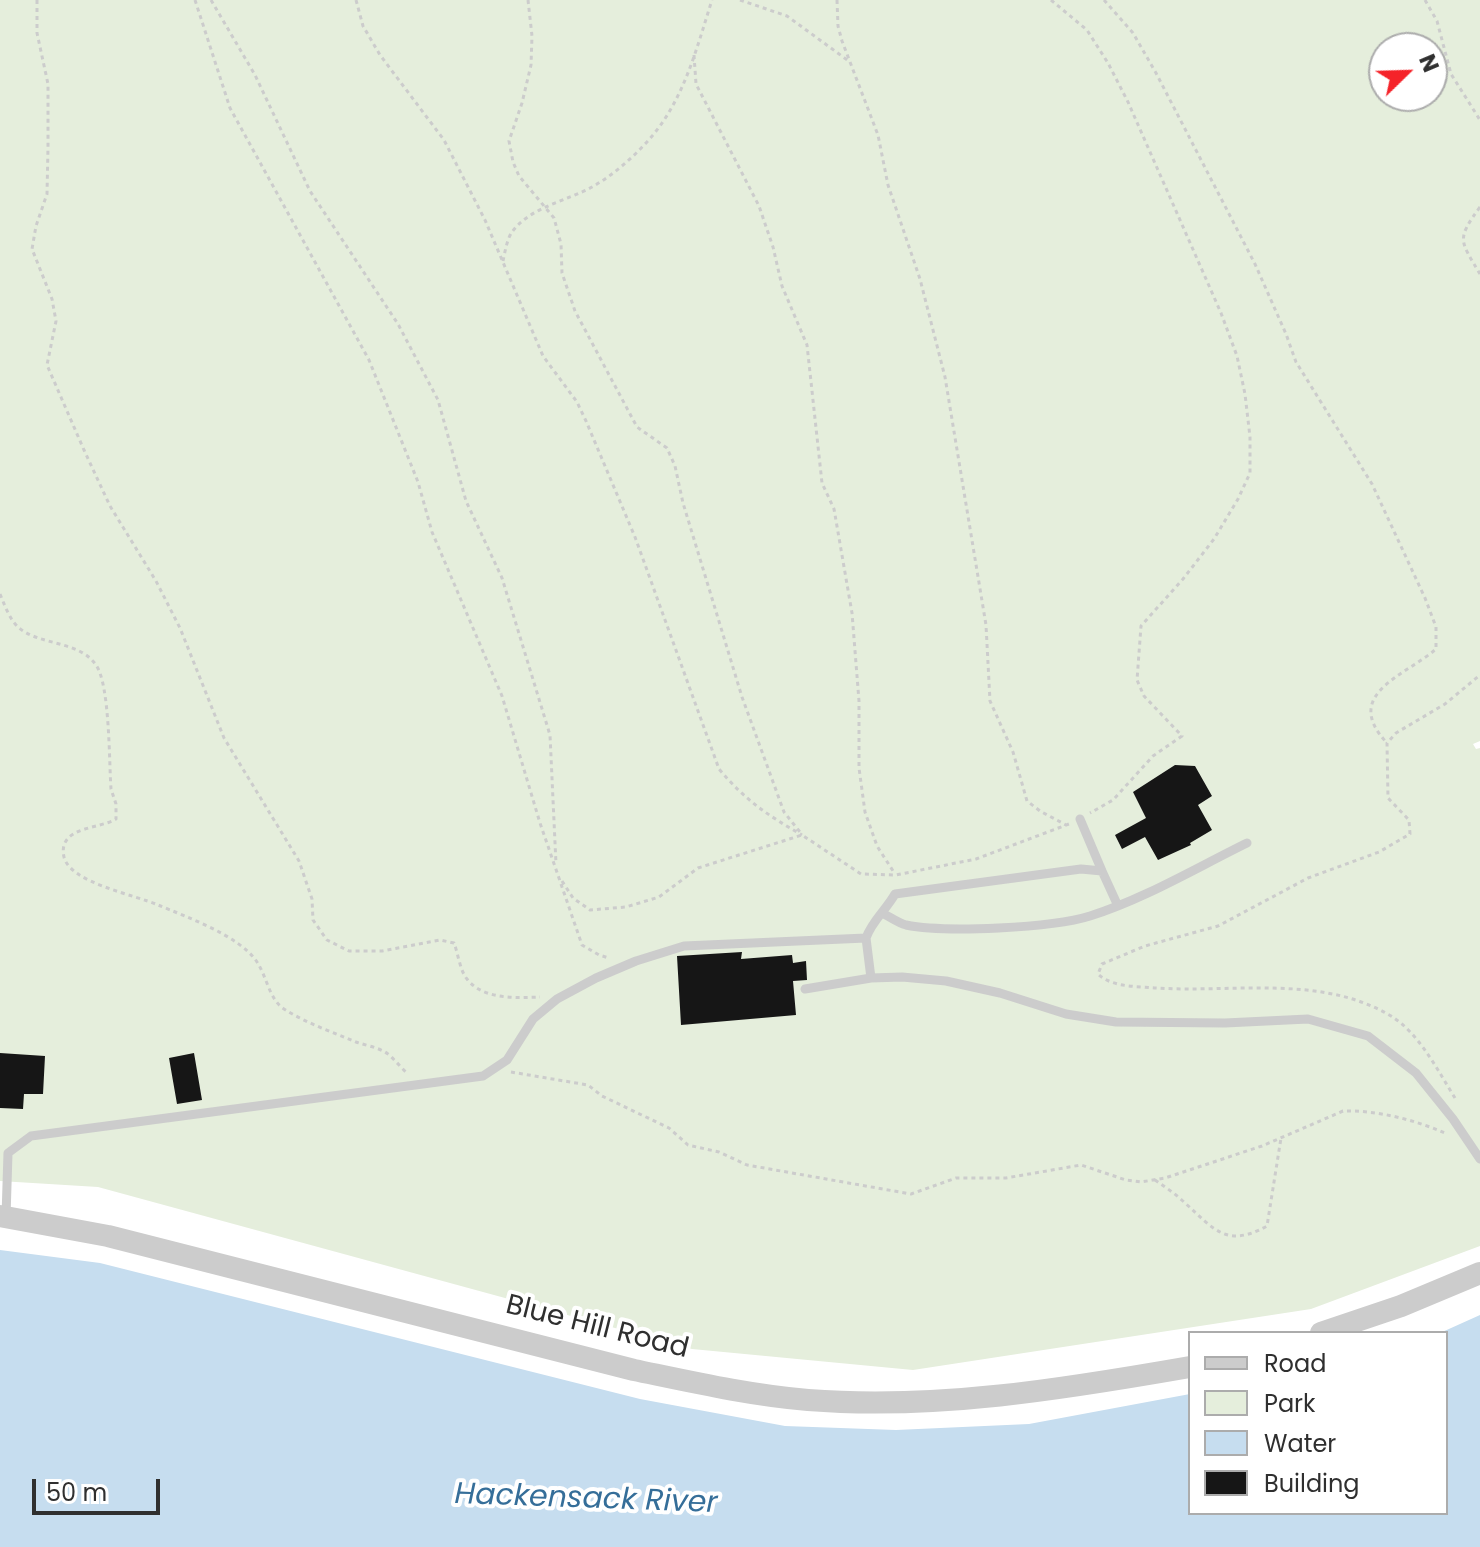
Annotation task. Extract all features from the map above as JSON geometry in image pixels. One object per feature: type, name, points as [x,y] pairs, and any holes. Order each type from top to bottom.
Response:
[{"type":"street","name":"Blue Hill Road","points":[[3,1217],[108,1236],[634,1370],[748,1392],[824,1400],[887,1402],[965,1399],[1072,1388],[1188,1367]]},
{"type":"street","points":[[1327,1331],[1401,1306],[1480,1273]]},
{"type":"lane","points":[[1080,819],[1118,906]]},
{"type":"lane","points":[[884,914],[903,925],[964,929],[1048,924],[1088,917],[1118,906],[1247,843]]},
{"type":"lane","points":[[871,978],[866,938],[871,923],[884,914],[895,894],[1081,869],[1102,871]]},
{"type":"lane","points":[[3,1217],[8,1153],[31,1136],[469,1078],[488,1073],[507,1060],[533,1019],[557,999],[636,961],[684,946],[866,938]]},
{"type":"lane","points":[[805,989],[871,978],[902,977],[946,981],[1000,993],[1066,1014],[1116,1022],[1225,1023],[1308,1019],[1368,1036],[1416,1073],[1478,1155]]},
{"type":"path","points":[[37,0],[37,33],[48,84],[48,148],[47,194],[32,249],[52,299],[56,321],[47,365],[110,506],[156,581],[180,628],[224,738],[299,861],[312,899],[313,920],[327,940],[349,951],[382,951],[440,940],[454,943],[466,979],[485,992],[512,998],[546,997]]},
{"type":"path","points":[[195,0],[230,108],[369,360],[418,482],[432,532],[502,696],[582,945],[611,958]]},
{"type":"path","points":[[211,0],[255,75],[310,191],[398,324],[438,400],[466,501],[502,578],[550,735],[556,869]]},
{"type":"path","points":[[356,0],[363,26],[380,55],[444,140],[485,220],[543,356],[577,402],[586,421],[635,537],[719,769],[739,793],[759,810],[861,874],[896,875],[976,859],[1080,819],[1113,800],[1153,756],[1182,736],[1144,696],[1137,680],[1141,626],[1214,539],[1250,473],[1250,437],[1237,356],[1221,313],[1149,145],[1108,63],[1087,30],[1051,0]]},
{"type":"path","points":[[528,0],[531,65],[509,141],[519,176],[554,218],[561,244],[562,273],[575,311],[637,427],[667,448],[675,466],[695,544],[742,697],[784,812],[802,835]]},
{"type":"path","points":[[503,261],[510,234],[522,222],[545,207],[594,186],[621,167],[653,134],[681,94],[712,0]]},
{"type":"path","points":[[740,0],[787,16],[852,64]]},
{"type":"path","points":[[837,0],[838,26],[878,135],[888,185],[920,279],[945,377],[986,625],[990,701],[1013,752],[1027,801],[1066,825]]},
{"type":"path","points":[[1104,0],[1133,33],[1156,73],[1255,264],[1296,362],[1372,484],[1431,612],[1436,627],[1436,649],[1374,693],[1370,708],[1378,734],[1387,743]]},
{"type":"path","points":[[1425,0],[1437,21],[1451,74],[1480,120]]},
{"type":"path","points":[[694,55],[696,84],[759,206],[782,286],[807,345],[822,483],[834,509],[852,613],[859,701],[859,768],[865,812],[877,846],[896,875]]},
{"type":"path","points":[[1480,207],[1463,230],[1463,239],[1480,274]]},
{"type":"path","points":[[0,594],[12,620],[21,630],[80,651],[96,664],[104,690],[116,819],[108,825],[75,832],[66,842],[63,855],[69,868],[107,888],[145,899],[225,936],[257,961],[282,1008],[328,1031],[385,1053],[415,1081]]},
{"type":"path","points":[[1455,1099],[1413,1038],[1392,1017],[1362,1003],[1319,991],[1128,986],[1105,981],[1098,974],[1102,964],[1145,946],[1218,926],[1308,878],[1379,852],[1410,834],[1409,820],[1388,798],[1387,743],[1396,733],[1445,704],[1480,675]]},
{"type":"path","points":[[559,878],[573,898],[590,910],[626,907],[659,897],[698,868],[802,835]]},
{"type":"path","points":[[488,1073],[508,1072],[588,1085],[602,1096],[669,1128],[688,1145],[719,1152],[747,1165],[911,1194],[956,1178],[1006,1178],[1081,1165],[1126,1180],[1155,1180],[1218,1162],[1333,1114],[1356,1110],[1432,1127],[1462,1141],[1478,1155]]},
{"type":"path","points":[[1155,1180],[1184,1202],[1209,1228],[1229,1236],[1256,1233],[1267,1226],[1281,1137]]},
{"type":"green space","points":[[0,0],[1480,0],[1480,741],[1473,744],[1476,749],[1480,748],[1480,1246],[1311,1309],[913,1370],[692,1349],[98,1187],[0,1181]]},
{"type":"water","name":"Hackensack River","points":[[0,1250],[100,1263],[640,1399],[785,1426],[896,1430],[1029,1424],[1188,1394],[1188,1515],[1448,1515],[1448,1331],[1444,1331],[1480,1315],[1480,1547],[0,1547]]},
{"type":"building","points":[[1175,765],[1195,766],[1212,796],[1198,805],[1212,830],[1191,845],[1158,860],[1145,837],[1122,849],[1115,835],[1146,818],[1133,792]]},
{"type":"building","points":[[742,952],[741,959],[792,955],[793,963],[806,961],[807,980],[793,981],[796,1015],[681,1025],[677,956]]},
{"type":"building","points":[[0,1053],[45,1056],[43,1094],[24,1094],[23,1109],[0,1108]]},
{"type":"building","points":[[194,1053],[202,1100],[177,1104],[169,1058]]}]
